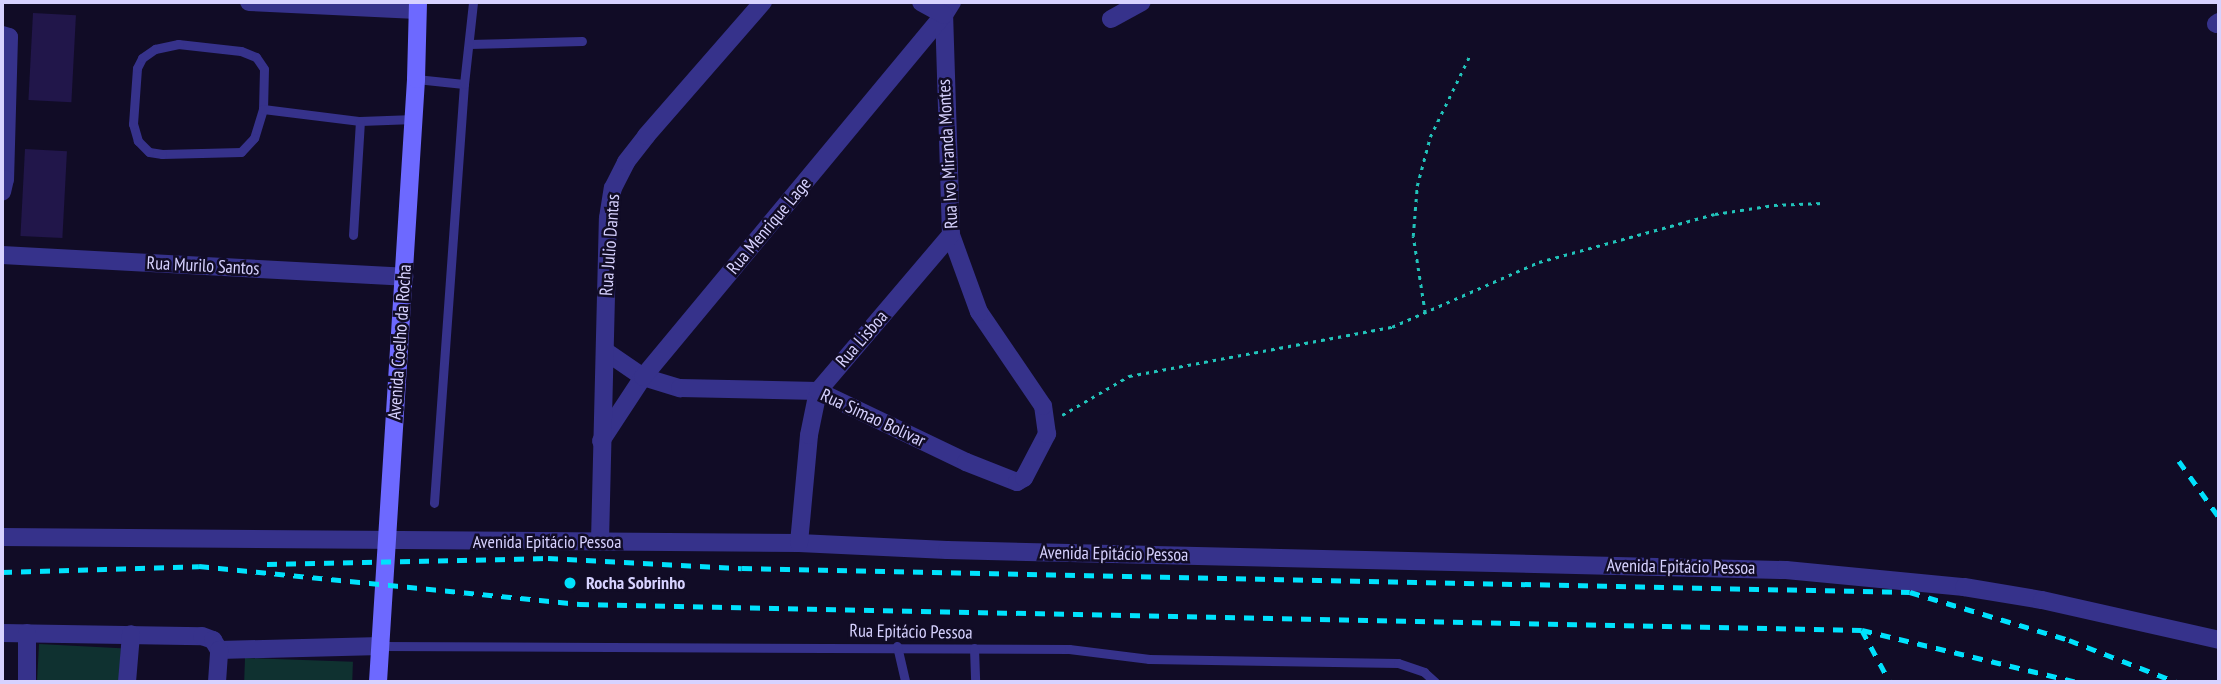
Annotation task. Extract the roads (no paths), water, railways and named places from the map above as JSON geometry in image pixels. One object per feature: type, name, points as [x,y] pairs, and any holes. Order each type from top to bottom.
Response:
[{"type":"main road","name":"Avenida Coelho da Rocha","points":[[378,682],[414,119],[417,6]]},
{"type":"street","points":[[250,2],[417,6]]},
{"type":"street","name":"Rua Julio Dantas","points":[[600,541],[608,218],[612,188],[626,162],[646,136],[763,2]]},
{"type":"street","points":[[921,2],[948,9]]},
{"type":"street","points":[[1111,19],[1142,2]]},
{"type":"street","name":"Rua Ivo Miranda Montes","points":[[948,9],[951,234],[979,312],[1033,388],[1048,424],[1044,444],[1033,466],[1017,482]]},
{"type":"street","name":"Rua Menrique Lage","points":[[601,441],[643,377],[948,9]]},
{"type":"street","points":[[2,36],[9,37],[5,178],[2,192]]},
{"type":"street","name":"Rua Lisboa","points":[[799,543],[808,435],[818,391],[951,234]]},
{"type":"street","name":"Rua Murilo Santos","points":[[2,255],[404,277]]},
{"type":"street","name":"Rua Simao Bolivar","points":[[605,351],[643,377],[680,388],[818,391],[1017,482]]},
{"type":"street","name":"Avenida Epitácio Pessoa","points":[[2,537],[799,543],[947,550],[1786,570],[1964,587],[2042,600],[2219,640]]},
{"type":"street","points":[[2,632],[202,636],[213,640],[219,650],[217,682]]},
{"type":"street","points":[[27,633],[27,682]]},
{"type":"street","points":[[127,682],[131,635]]},
{"type":"street","points":[[219,650],[381,646]]},
{"type":"lane","points":[[434,503],[464,84],[473,2]]},
{"type":"lane","points":[[469,44],[582,41]]},
{"type":"lane","points":[[178,44],[241,51],[256,57],[264,69],[263,109],[254,138],[241,152],[149,152],[138,141],[133,124],[137,68],[142,58],[155,50],[178,44]]},
{"type":"lane","points":[[416,79],[464,84]]},
{"type":"lane","points":[[263,109],[360,121],[414,119]]},
{"type":"lane","points":[[354,235],[360,121]]},
{"type":"lane","name":"Rua Epitácio Pessoa","points":[[381,646],[897,646],[1069,649],[1161,659],[1398,663],[1424,672],[1435,682]]},
{"type":"lane","points":[[897,646],[905,682]]},
{"type":"lane","points":[[974,648],[975,682]]},
{"type":"railway","points":[[2179,461],[2219,517]]},
{"type":"railway","points":[[267,564],[548,558],[742,568],[1910,592],[2069,640],[2176,682]]},
{"type":"railway","points":[[2,572],[199,566],[579,604],[1862,630],[2077,682]]},
{"type":"railway","points":[[1862,630],[1890,682]]},
{"type":"place","name":"Rocha Sobrinho","points":[[570,583]]}]
